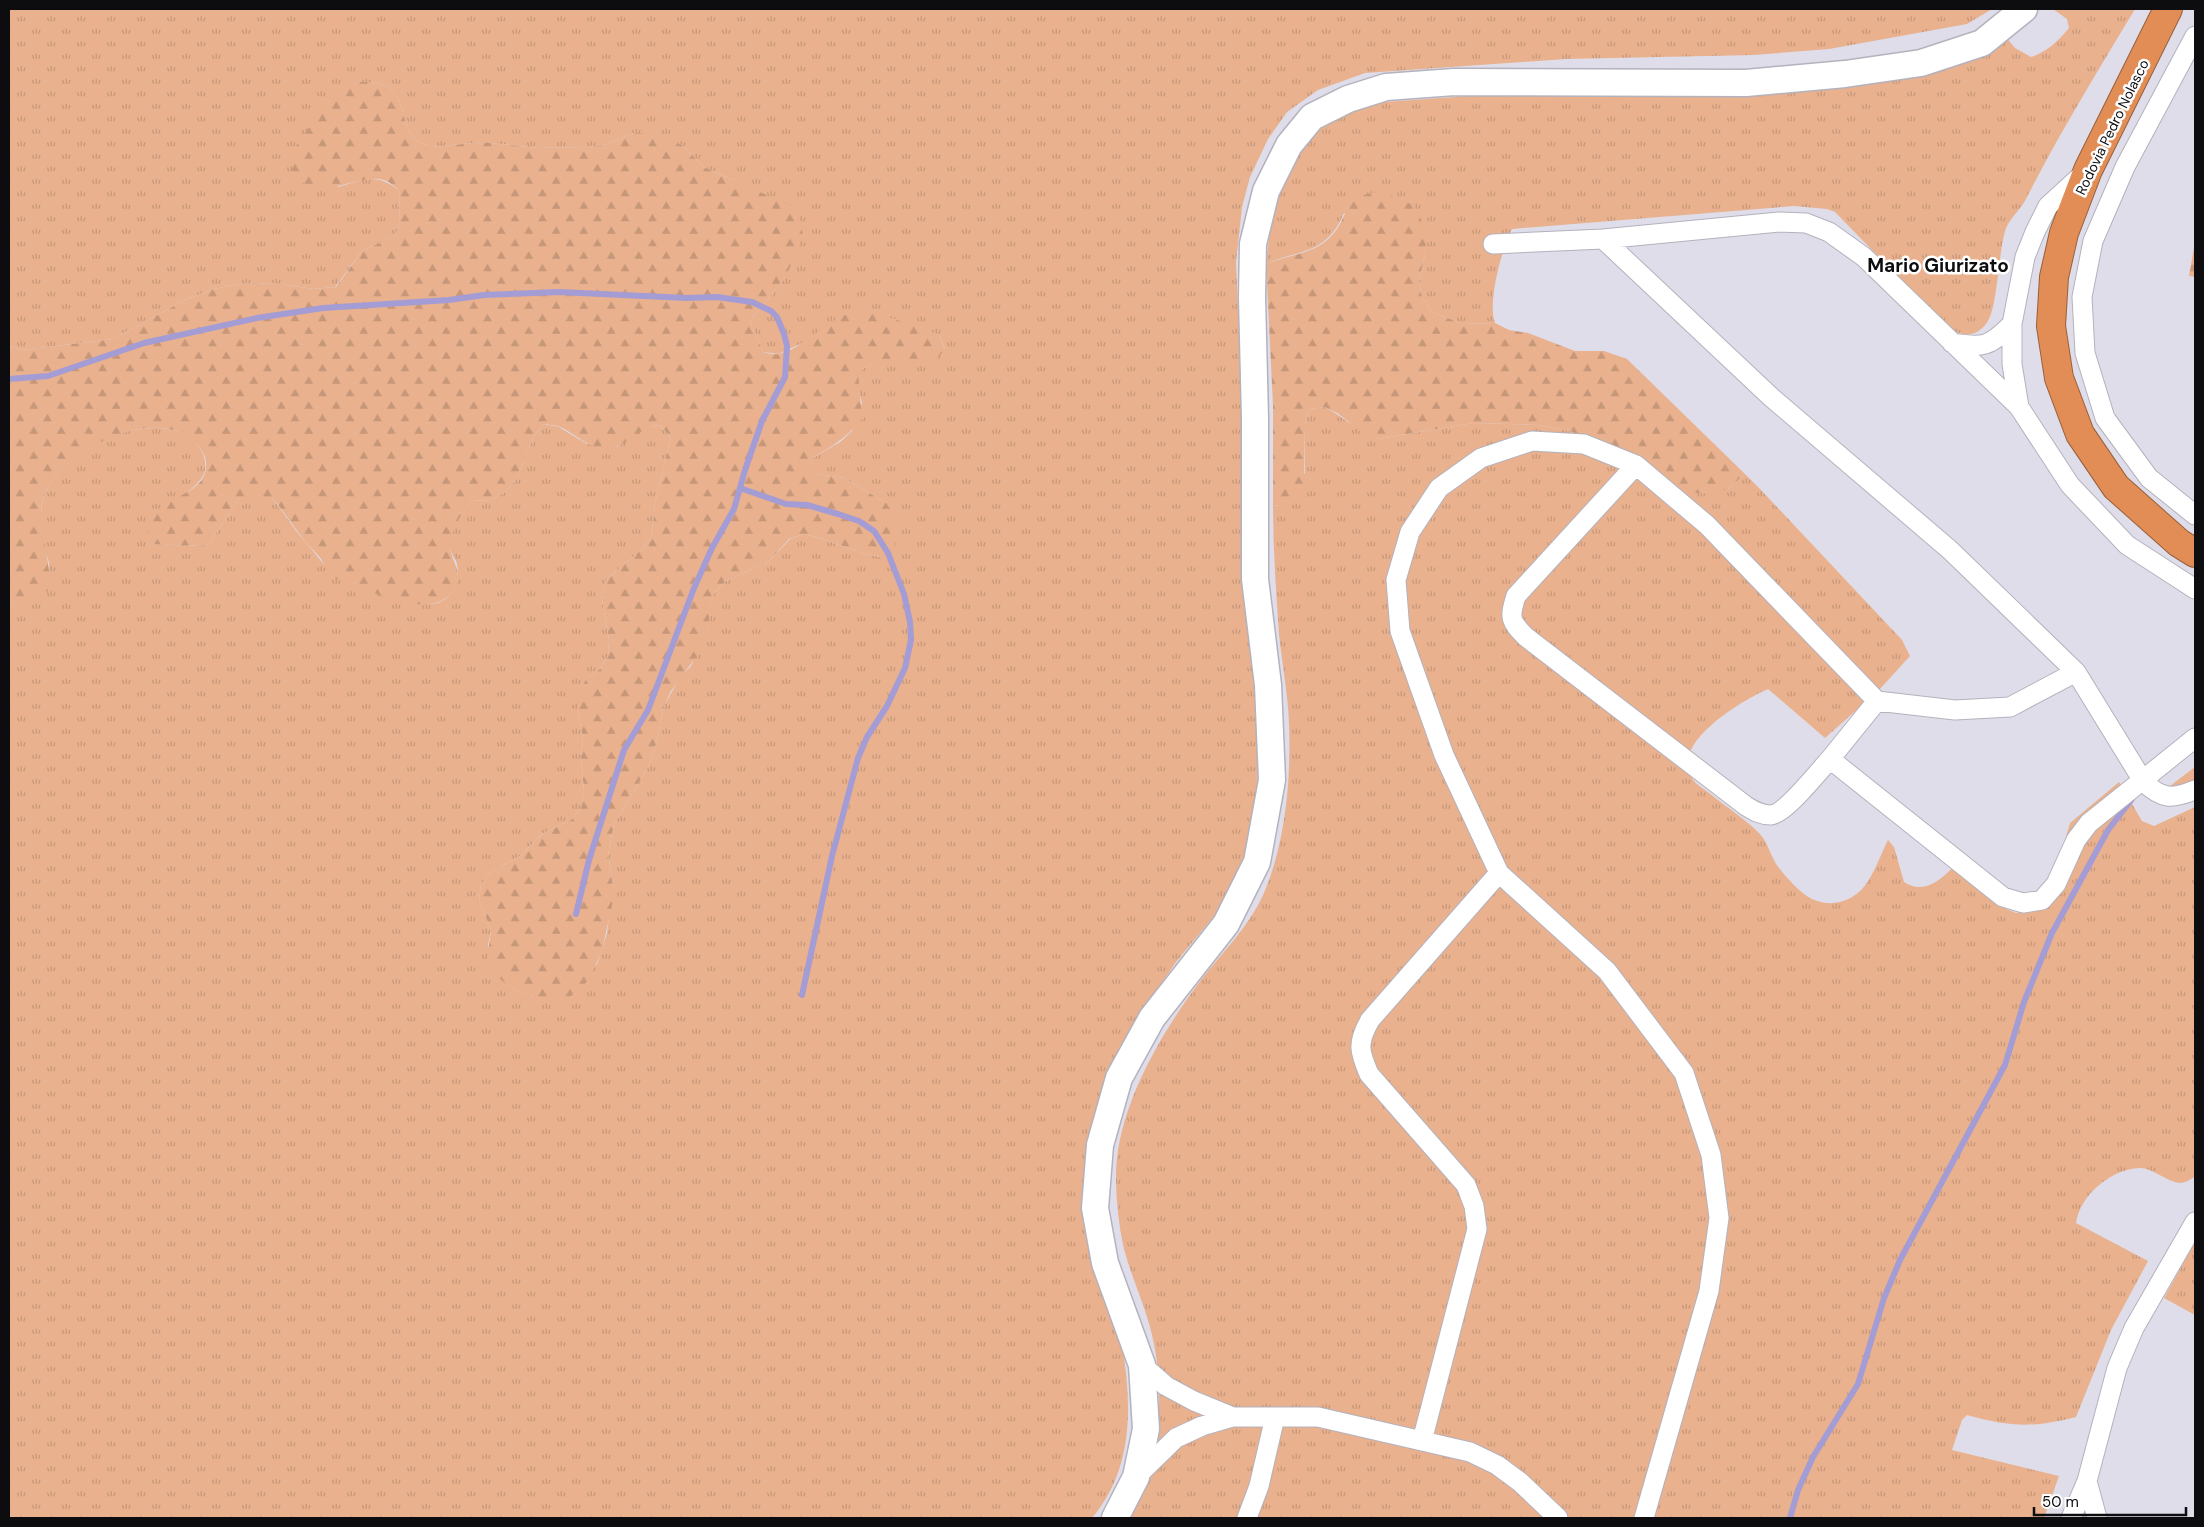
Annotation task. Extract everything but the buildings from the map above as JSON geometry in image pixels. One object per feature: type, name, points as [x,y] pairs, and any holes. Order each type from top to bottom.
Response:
[{"type":"highway","name":"Rodovia Pedro Nolasco","points":[[2168,9],[2088,170],[2064,233],[2054,277],[2051,326],[2059,378],[2080,434],[2116,487],[2179,543],[2195,553]]},
{"type":"street","points":[[1115,1518],[1136,1478],[1146,1429],[1142,1365],[1105,1263],[1095,1208],[1100,1145],[1119,1078],[1152,1018],[1226,924],[1257,862],[1272,780],[1268,685],[1255,579],[1253,252],[1266,191],[1289,145],[1312,117],[1348,99],[1386,87],[1454,82],[1746,82],[1845,74],[1921,63],[1982,43],[2024,9]]},
{"type":"street","points":[[2195,36],[2125,167],[2093,241],[2082,297],[2085,353],[2105,418],[2149,478],[2195,515]]},
{"type":"street","points":[[2018,407],[2012,364],[2012,324],[2025,258],[2048,206],[2088,170]]},
{"type":"street","points":[[1493,244],[1603,239],[1779,222],[1806,223],[1829,232],[1864,257],[2018,407],[2070,486],[2127,545],[2195,589]]},
{"type":"street","points":[[1603,239],[1771,397],[1950,550],[2076,672],[2143,781],[2154,792],[2164,796],[2179,796],[2195,790]]},
{"type":"street","points":[[1952,343],[1977,347],[1998,339],[2012,324]]},
{"type":"street","points":[[1644,1518],[1709,1291],[1719,1218],[1711,1155],[1684,1073],[1607,971],[1499,872],[1444,755],[1400,631],[1396,580],[1410,532],[1439,488],[1481,458],[1532,441],[1584,444],[1636,465],[1707,525],[1877,701],[1955,710],[2010,707],[2076,672]]},
{"type":"street","points":[[1636,465],[1516,596],[1510,613],[1514,625],[1746,806],[1759,814],[1773,815],[1785,807],[1830,759],[1877,701]]},
{"type":"street","points":[[1830,759],[2003,897],[2024,903],[2042,900],[2056,884],[2076,840],[2089,823],[2195,738]]},
{"type":"street","points":[[1422,1441],[1477,1229],[1474,1206],[1466,1185],[1369,1074],[1360,1053],[1361,1035],[1370,1020],[1499,872]]},
{"type":"street","points":[[2071,1518],[2087,1481],[2117,1368],[2134,1328],[2195,1222]]},
{"type":"street","points":[[1142,1365],[1166,1386],[1194,1402],[1233,1417]]},
{"type":"street","points":[[1136,1478],[1176,1438],[1202,1426],[1233,1417],[1318,1416],[1470,1452],[1497,1465],[1520,1482],[1558,1518]]},
{"type":"street","points":[[1247,1518],[1259,1486],[1275,1417]]},
{"type":"street","points":[[2087,1481],[2096,1518]]},
{"type":"green space","points":[[9,9],[1992,9],[1967,24],[1829,49],[1754,55],[1566,59],[1365,73],[1318,90],[1287,112],[1268,139],[1250,177],[1242,207],[1236,262],[1249,635],[1259,725],[1257,792],[1246,853],[1237,878],[1219,910],[1176,962],[1137,1019],[1099,1101],[1091,1126],[1086,1159],[1122,1341],[1128,1403],[1127,1434],[1121,1464],[1110,1492],[1092,1518],[9,1518],[9,608],[45,591],[49,565],[42,532],[41,509],[48,487],[56,475],[75,457],[107,438],[137,429],[169,429],[183,434],[194,442],[203,454],[205,470],[201,479],[193,487],[165,506],[154,544],[172,546],[208,545],[240,497],[271,497],[332,576],[430,604],[438,603],[445,599],[456,584],[458,573],[450,541],[460,516],[472,501],[491,500],[505,492],[516,480],[534,436],[544,424],[559,427],[587,444],[617,447],[644,429],[659,425],[671,437],[655,503],[652,535],[643,548],[607,579],[601,594],[609,640],[608,656],[600,669],[587,678],[578,709],[583,740],[581,757],[584,791],[581,808],[571,820],[542,834],[520,856],[491,872],[481,885],[479,900],[491,930],[488,945],[507,985],[534,998],[597,964],[607,933],[613,886],[608,854],[614,824],[647,769],[654,753],[664,706],[680,677],[691,666],[709,628],[709,606],[715,592],[726,581],[768,562],[790,539],[804,534],[865,554],[881,557],[886,503],[844,478],[811,473],[813,458],[840,442],[852,431],[862,403],[858,388],[858,372],[871,364],[887,363],[945,349],[939,335],[894,319],[846,315],[807,341],[778,354],[763,352],[750,321],[785,278],[733,180],[704,167],[682,145],[634,133],[604,145],[587,147],[538,148],[483,142],[432,147],[418,142],[408,130],[399,99],[388,87],[373,82],[357,82],[330,101],[321,115],[338,187],[369,179],[376,179],[390,184],[399,190],[400,221],[395,236],[362,251],[335,287],[313,289],[276,283],[239,284],[214,289],[187,299],[113,339],[22,350],[9,346]]},
{"type":"green space","points":[[2053,9],[2135,9],[2066,125],[2025,201],[2006,228],[1990,317],[1982,329],[1973,334],[1959,333],[1949,329],[1835,212],[1827,209],[1794,206],[1512,229],[1500,262],[1494,289],[1493,314],[1495,323],[1462,324],[1431,311],[1422,297],[1419,281],[1426,250],[1344,213],[1337,227],[1321,243],[1302,252],[1266,264],[1272,214],[1279,189],[1309,134],[1334,116],[1370,103],[1567,89],[1693,88],[2005,36],[2015,48],[2031,57],[2052,46],[2069,28],[2067,19]]},
{"type":"green space","points":[[357,82],[373,82],[388,87],[399,99],[408,130],[418,142],[432,147],[483,142],[538,148],[587,147],[604,145],[634,133],[650,134],[682,145],[704,167],[791,206],[799,219],[803,234],[785,278],[750,321],[763,352],[776,354],[787,351],[804,342],[828,324],[845,315],[855,313],[879,315],[939,335],[945,350],[934,361],[918,364],[871,364],[858,372],[862,419],[845,436],[813,458],[812,473],[844,478],[886,503],[895,515],[897,532],[894,547],[881,557],[865,554],[804,534],[789,539],[768,562],[726,581],[715,592],[709,606],[709,628],[699,653],[671,691],[664,706],[654,753],[647,769],[614,824],[608,854],[613,886],[613,901],[602,950],[590,978],[566,1000],[550,1003],[534,998],[507,985],[495,974],[487,960],[491,930],[479,900],[481,885],[491,872],[520,856],[542,834],[571,820],[581,808],[584,791],[581,757],[583,740],[578,709],[579,692],[587,678],[600,669],[608,656],[609,640],[601,594],[607,579],[643,548],[652,535],[655,503],[671,437],[659,425],[646,429],[618,446],[601,448],[587,443],[560,427],[544,424],[534,436],[516,480],[505,492],[491,500],[472,501],[464,511],[453,533],[450,545],[450,551],[458,572],[456,585],[452,592],[443,600],[432,604],[419,604],[392,599],[331,576],[321,559],[271,497],[240,497],[208,545],[172,546],[154,544],[146,530],[151,518],[158,509],[185,494],[201,481],[205,473],[205,457],[197,445],[179,432],[160,428],[138,429],[116,435],[94,445],[75,458],[59,472],[48,487],[43,500],[41,526],[48,565],[48,591],[9,608],[9,346],[22,350],[113,339],[187,299],[214,289],[239,284],[276,283],[313,289],[336,287],[362,251],[395,236],[400,221],[399,190],[388,182],[367,179],[334,187],[312,187],[302,182],[292,170],[293,154],[299,140],[330,101],[342,90]]},
{"type":"green space","points":[[1383,192],[1413,205],[1421,219],[1425,234],[1426,250],[1419,281],[1422,297],[1431,311],[1462,324],[1495,323],[1509,330],[1528,333],[1575,351],[1604,351],[1627,359],[1745,474],[1728,489],[1714,494],[1682,492],[1600,444],[1570,431],[1539,425],[1473,423],[1378,439],[1363,434],[1339,414],[1325,407],[1309,409],[1305,425],[1304,488],[1296,503],[1280,506],[1273,505],[1273,405],[1266,264],[1305,252],[1320,245],[1334,233],[1347,209],[1358,197]]},
{"type":"green space","points":[[2195,242],[2195,277],[2189,276]]},
{"type":"green space","points":[[1325,407],[1378,439],[1473,423],[1539,425],[1570,431],[1600,444],[1728,489],[1745,474],[1761,490],[1902,640],[1910,656],[1879,690],[1825,738],[1768,689],[1726,713],[1698,739],[1690,753],[1688,767],[1694,781],[1759,833],[1779,868],[1790,881],[1812,899],[1820,902],[1836,903],[1851,898],[1858,893],[1871,876],[1888,840],[1894,847],[1904,882],[1921,887],[1930,885],[1945,875],[1965,854],[2006,909],[2016,913],[2027,910],[2049,894],[2070,823],[2119,782],[2142,821],[2154,826],[2195,807],[2195,1177],[2180,1183],[2155,1172],[2140,1168],[2118,1173],[2108,1178],[2090,1194],[2079,1213],[2076,1223],[2148,1261],[2111,1330],[2076,1417],[2061,1421],[2022,1425],[1996,1422],[1967,1415],[1962,1420],[1952,1450],[2059,1476],[2044,1518],[1130,1518],[1140,1498],[1154,1451],[1158,1427],[1159,1402],[1156,1353],[1145,1310],[1124,1249],[1120,1227],[1116,1179],[1121,1135],[1137,1087],[1160,1042],[1187,999],[1253,913],[1273,869],[1286,807],[1289,724],[1278,618],[1273,505],[1280,506],[1305,473],[1305,425],[1309,409]]},
{"type":"green space","points":[[2195,767],[2195,782],[2185,786],[2170,786]]},
{"type":"green space","points":[[2195,1242],[2195,1315],[2164,1298]]},
{"type":"waterway","points":[[9,379],[48,376],[144,343],[257,318],[323,308],[449,300],[484,295],[559,292],[687,298],[717,297],[752,302],[771,311],[777,317],[787,346],[785,377],[762,421],[734,509],[712,548],[694,588],[648,710],[624,750],[589,860],[576,914]]},
{"type":"waterway","points":[[740,488],[786,504],[807,505],[838,514],[859,521],[874,531],[888,553],[904,594],[910,622],[911,640],[905,668],[887,706],[867,737],[858,758],[832,856],[802,995]]},
{"type":"waterway","points":[[1790,1518],[1798,1490],[1813,1457],[1858,1384],[1884,1298],[1900,1260],[2005,1065],[2024,1002],[2052,933],[2108,830],[2132,799]]},
{"type":"district","name":"Mario Giurizato","points":[[1938,265]]}]
